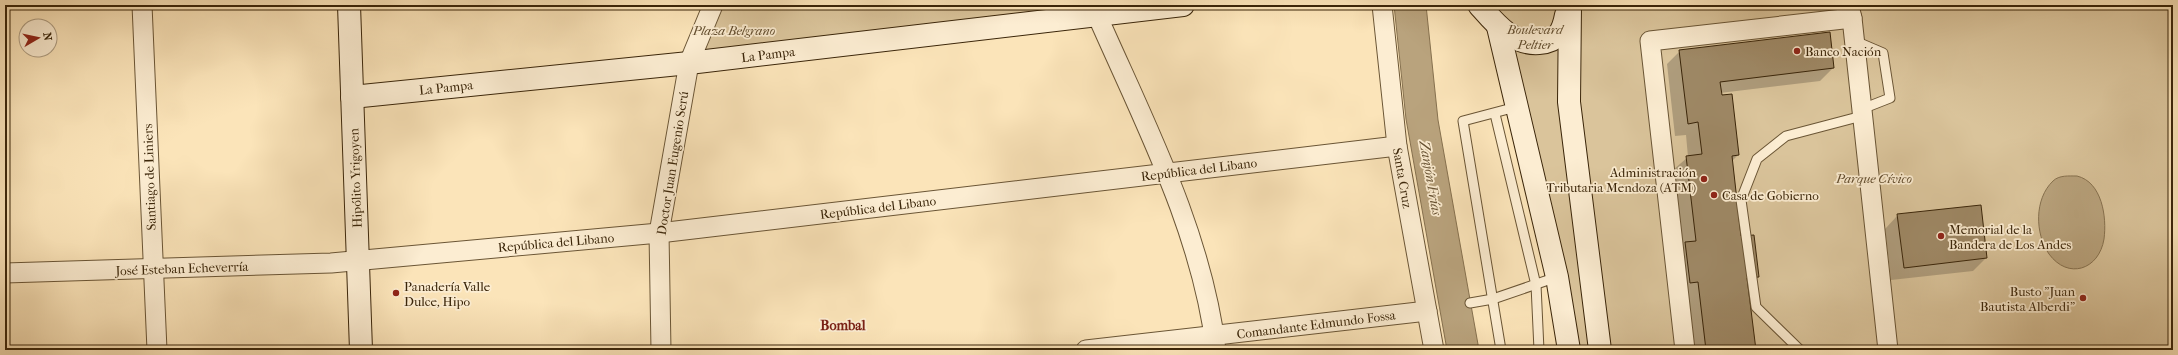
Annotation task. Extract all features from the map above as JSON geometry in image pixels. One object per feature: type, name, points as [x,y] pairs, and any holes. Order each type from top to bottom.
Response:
[{"type":"street","name":"Santiago de Liniers","points":[[142,5],[157,350]]},
{"type":"street","name":"Hipólito Yrigoyen","points":[[349,5],[361,350]]},
{"type":"street","name":"Doctor Juan Eugenio Serú","points":[[661,350],[659,233],[689,63],[713,5]]},
{"type":"street","name":"La Pampa","points":[[352,96],[689,63],[1093,10],[1184,5]]},
{"type":"street","name":"Santa Cruz","points":[[1382,5],[1396,146],[1434,350]]},
{"type":"street","points":[[1479,5],[1498,26],[1520,40],[1530,44],[1546,43],[1557,38],[1563,28],[1569,5]]},
{"type":"street","points":[[1569,5],[1569,102],[1600,350]]},
{"type":"street","points":[[1685,350],[1650,41],[1852,9],[1888,350]]},
{"type":"street","points":[[1093,10],[1166,172],[1188,231],[1205,294],[1215,343]]},
{"type":"street","points":[[1498,26],[1557,277],[1569,350]]},
{"type":"street","name":"República del Libano","points":[[358,260],[659,233],[1396,146]]},
{"type":"street","name":"José Esteban Echeverría","points":[[5,273],[153,269],[358,260]]},
{"type":"street","name":"Comandante Edmundo Fossa","points":[[1086,350],[1215,343],[1427,311]]},
{"type":"lane","points":[[1800,350],[1756,306],[1741,200],[1757,159],[1786,136],[1862,112],[1890,98],[1883,53],[1855,41]]},
{"type":"lane","points":[[1501,350],[1463,121],[1495,114],[1516,107]]},
{"type":"lane","points":[[1495,114],[1536,286],[1539,350]]},
{"type":"lane","points":[[1470,303],[1493,299],[1536,286],[1557,277]]},
{"type":"green space","name":"Plaza Belgrano","points":[[717,5],[1084,5],[1089,12],[695,59]]},
{"type":"green space","name":"Boulevard Peltier","points":[[1482,5],[1565,5],[1596,350],[1575,350]]},
{"type":"green space","name":"Parque Cívico","points":[[1575,5],[2173,5],[2173,350],[1610,350],[1577,106]]},
{"type":"water","name":"Zanjón Frías","points":[[1394,5],[1426,5],[1438,120],[1479,350],[1447,350],[1406,119]]},
{"type":"water","points":[[2077,176],[2092,185],[2097,193],[2103,211],[2105,230],[2101,250],[2096,258],[2082,268],[2073,269],[2065,267],[2057,262],[2049,254],[2041,237],[2039,217],[2042,197],[2053,181],[2061,177]]},
{"type":"building","name":"Casa de Gobierno","points":[[1830,32],[1834,68],[1720,82],[1722,95],[1732,94],[1739,155],[1732,156],[1741,236],[1754,235],[1759,277],[1747,278],[1756,350],[1706,350],[1698,282],[1690,283],[1685,242],[1696,241],[1686,156],[1702,154],[1698,122],[1688,124],[1679,50]]},
{"type":"building","points":[[1981,205],[1987,258],[1904,268],[1897,214]]},
{"type":"place","name":"Banco Nación","points":[[1797,51]]},
{"type":"place","name":"Administración Tributaria Mendoza (ATM)","points":[[1704,179]]},
{"type":"place","name":"Casa de Gobierno","points":[[1714,195]]},
{"type":"place","name":"Memorial de la Bandera de Los Andes","points":[[1941,236]]},
{"type":"place","name":"Panadería Valle Dulce, Hipo","points":[[396,293]]},
{"type":"place","name":"Busto \"Juan Bautista Alberdi\"","points":[[2083,298]]},
{"type":"district","name":"Bombal","points":[[843,325]]}]
